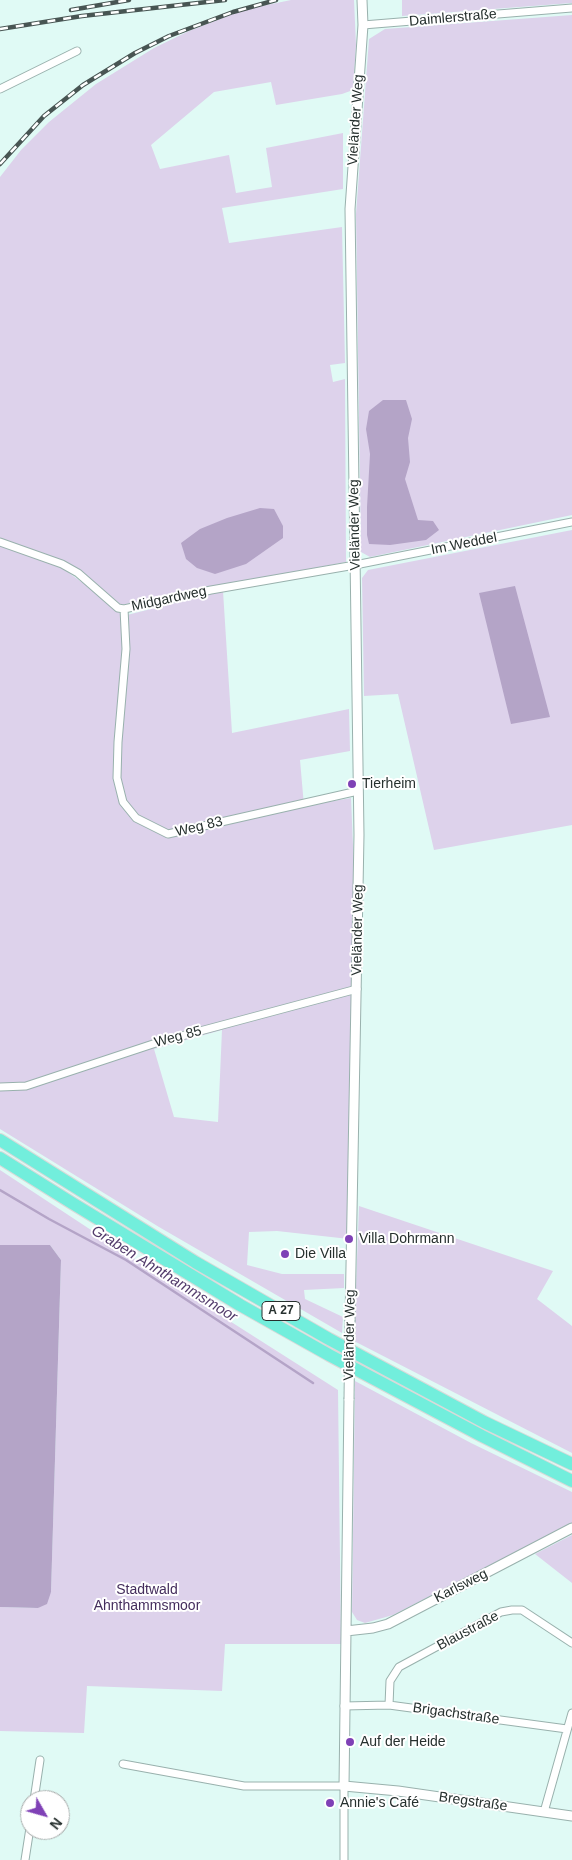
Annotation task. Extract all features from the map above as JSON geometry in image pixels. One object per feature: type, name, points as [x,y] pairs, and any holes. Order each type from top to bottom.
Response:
[{"type":"highway","name":"A 27","points":[[0,1140],[195,1262],[329,1339],[484,1422],[572,1464]]},
{"type":"highway","name":"A 27","points":[[0,1158],[72,1204],[248,1309],[456,1423],[572,1481]]},
{"type":"street","name":"Vieländer Weg","points":[[344,1860],[344,1706],[357,989],[358,791],[350,209],[363,25],[362,0]]},
{"type":"street","name":"Daimlerstraße","points":[[363,25],[572,8]]},
{"type":"street","points":[[0,89],[78,51]]},
{"type":"street","name":"Im Weddel","points":[[355,565],[572,522]]},
{"type":"street","name":"Midgardweg","points":[[0,542],[62,564],[78,574],[118,608],[124,609],[211,590],[355,565]]},
{"type":"street","name":"Weg 83","points":[[124,609],[126,649],[117,778],[123,802],[136,818],[168,834],[358,791]]},
{"type":"street","name":"Weg 85","points":[[0,1087],[26,1086],[159,1042],[357,989]]},
{"type":"street","name":"Karlsweg","points":[[346,1631],[388,1624],[572,1528]]},
{"type":"street","name":"Blaustraße","points":[[389,1705],[390,1681],[399,1667],[501,1612],[522,1610],[572,1643]]},
{"type":"street","name":"Brigachstraße","points":[[344,1706],[389,1705],[567,1730]]},
{"type":"street","points":[[544,1812],[572,1713]]},
{"type":"street","points":[[36,1790],[40,1760]]},
{"type":"street","points":[[123,1764],[244,1786],[344,1786]]},
{"type":"street","name":"Bregstraße","points":[[344,1786],[392,1790],[572,1816]]},
{"type":"street","points":[[25,1860],[28,1840]]},
{"type":"green space","points":[[291,0],[354,0],[356,45],[353,90],[342,94],[276,105],[271,82],[214,92],[151,145],[160,169],[229,155],[236,193],[272,187],[266,148],[343,133],[343,189],[222,208],[229,243],[342,227],[345,363],[330,365],[333,382],[345,379],[346,562],[121,605],[81,571],[61,561],[0,538],[0,177],[21,150],[49,122],[96,84],[154,48],[189,31],[243,10]]},
{"type":"green space","points":[[402,0],[572,0],[572,3],[402,16]]},
{"type":"green space","points":[[572,15],[572,515],[370,557],[361,552],[356,214],[369,39],[385,29]]},
{"type":"green space","points":[[572,530],[572,825],[434,850],[398,694],[364,696],[362,578],[368,570]]},
{"type":"green space","points":[[0,545],[59,566],[90,588],[123,616],[223,591],[232,733],[349,709],[350,751],[300,760],[304,806],[351,798],[354,869],[349,1239],[277,1231],[249,1232],[247,1265],[282,1274],[344,1274],[344,1288],[304,1290],[305,1299],[343,1317],[342,1333],[159,1227],[0,1129]],"holes":[[[222,1030],[218,1122],[174,1117],[154,1049]]]},
{"type":"green space","name":"Stadtwald Ahnthammsmoor","points":[[0,1170],[338,1390],[341,1644],[225,1644],[222,1691],[87,1686],[84,1733],[0,1731],[0,1607],[38,1608],[51,1592],[61,1260],[50,1245],[0,1245]]},
{"type":"green space","points":[[359,1206],[553,1271],[537,1299],[572,1326],[572,1453],[354,1341]]},
{"type":"green space","points":[[355,1381],[471,1443],[572,1492],[572,1523],[393,1615],[365,1623],[357,1620],[352,1612]]},
{"type":"green space","points":[[572,1535],[572,1583],[535,1554]]},
{"type":"shaded area","points":[[383,400],[406,400],[412,419],[408,438],[410,462],[405,479],[418,520],[433,521],[439,530],[426,540],[390,545],[369,544],[367,535],[367,507],[370,454],[366,429],[369,411]]},
{"type":"shaded area","points":[[260,508],[274,509],[283,526],[283,538],[246,564],[215,574],[197,568],[186,559],[181,543],[200,529]]},
{"type":"shaded area","points":[[515,586],[550,717],[511,724],[479,593]]},
{"type":"shaded area","points":[[0,1245],[50,1245],[61,1260],[51,1592],[47,1604],[38,1608],[0,1607]]},
{"type":"waterway","name":"Graben Ahnthammsmoor","points":[[0,1190],[49,1219],[126,1260],[313,1383]]},
{"type":"railway","points":[[71,10],[129,0]]},
{"type":"railway","points":[[0,29],[82,16],[225,0]]},
{"type":"railway","points":[[0,164],[44,116],[83,85],[135,53],[169,36],[233,12],[276,0]]},
{"type":"place","name":"Tierheim","points":[[352,784]]},
{"type":"place","name":"Villa Dohrmann","points":[[349,1239]]},
{"type":"place","name":"Die Villa","points":[[285,1254]]},
{"type":"place","name":"Auf der Heide","points":[[350,1742]]},
{"type":"place","name":"Annie's Café","points":[[330,1803]]}]
